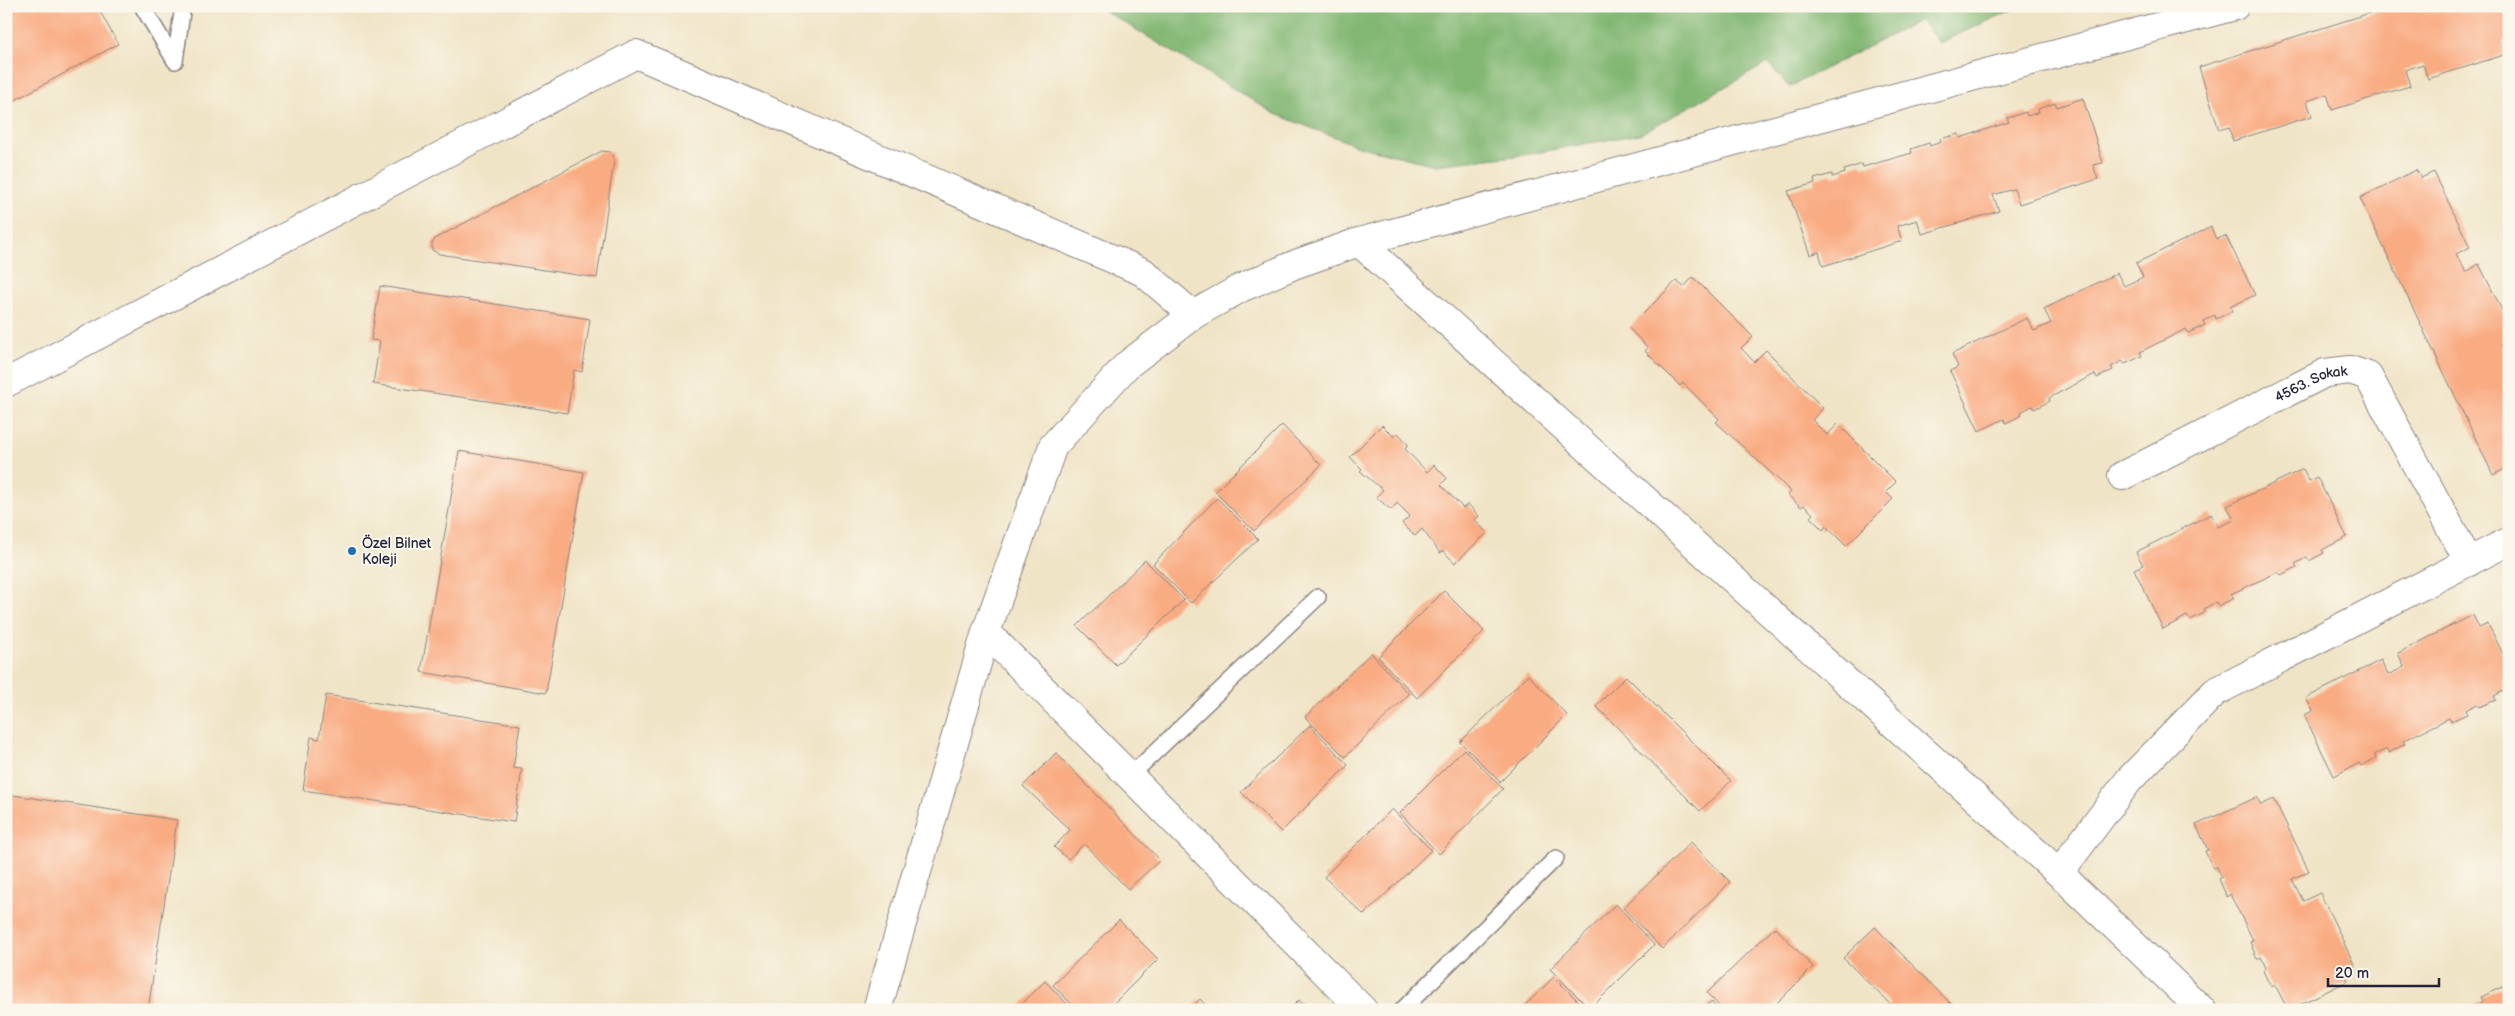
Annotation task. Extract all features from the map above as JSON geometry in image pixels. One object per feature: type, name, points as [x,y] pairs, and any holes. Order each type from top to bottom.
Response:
[{"type":"street","points":[[877,1010],[986,632],[1053,446],[1126,365],[1193,315],[1242,288],[1269,276],[1359,242],[2235,6]]},
{"type":"street","points":[[6,383],[636,54],[1143,272],[1193,315]]},
{"type":"street","points":[[1359,242],[2059,873],[2202,1010]]},
{"type":"street","name":"4563. Sokak","points":[[2122,476],[2325,373],[2350,370],[2368,376],[2469,562]]},
{"type":"street","points":[[2059,873],[2129,780],[2215,692],[2509,541]]},
{"type":"street","points":[[986,632],[1363,1010]]},
{"type":"lane","points":[[142,6],[175,61],[183,6]]},
{"type":"lane","points":[[1130,776],[1318,597]]},
{"type":"lane","points":[[1402,1010],[1556,858]]},
{"type":"green space","points":[[1097,6],[2021,6],[1939,43],[1921,20],[1789,87],[1768,63],[1640,134],[1524,155],[1435,165],[1358,146],[1275,114]]},
{"type":"building","points":[[6,6],[97,6],[118,44],[6,105]]},
{"type":"building","points":[[2392,6],[2503,6],[2509,25],[2509,39],[2503,41],[2507,54],[2428,79],[2423,64],[2405,70],[2410,86],[2332,110],[2327,94],[2307,101],[2312,116],[2233,141],[2229,127],[2219,130],[2199,67]]},
{"type":"building","points":[[2083,98],[2103,163],[2093,165],[2098,179],[2019,204],[2014,189],[1993,195],[1999,211],[1922,234],[1917,220],[1897,226],[1902,241],[1823,266],[1819,252],[1810,255],[1788,191],[1815,183],[1814,179],[1845,173],[1844,170],[1862,164],[1863,167],[1912,153],[1911,149],[1929,143],[1930,146],[1941,142],[1940,139],[1959,134],[1960,138],[2009,122],[2007,118],[2026,112],[2027,116],[2039,112],[2038,109],[2055,103],[2057,107]]},
{"type":"building","points":[[602,151],[611,152],[614,160],[597,278],[439,254],[432,250],[432,243],[436,238]]},
{"type":"building","points":[[2416,170],[2421,178],[2434,172],[2470,247],[2456,254],[2466,272],[2479,264],[2509,324],[2509,341],[2501,345],[2509,361],[2509,467],[2493,475],[2360,198]]},
{"type":"building","points":[[2211,227],[2216,239],[2226,236],[2255,295],[2230,307],[2232,311],[2216,319],[2215,315],[2203,321],[2205,325],[2188,333],[2186,329],[2140,352],[2142,356],[2125,364],[2122,361],[2111,367],[2113,370],[2097,378],[2095,374],[2049,398],[2050,401],[2034,409],[2032,406],[2021,412],[2022,415],[2006,423],[2004,419],[1979,431],[1950,371],[1958,367],[1952,354],[2027,318],[2034,331],[2051,323],[2044,309],[2117,273],[2124,286],[2143,277],[2136,263]]},
{"type":"building","points":[[1693,277],[1753,337],[1741,348],[1754,362],[1766,350],[1823,408],[1812,420],[1827,435],[1838,424],[1896,482],[1886,492],[1893,499],[1846,546],[1826,526],[1823,530],[1810,517],[1813,514],[1804,505],[1801,507],[1788,495],[1791,492],[1716,422],[1719,419],[1683,383],[1680,386],[1645,351],[1648,348],[1629,328],[1676,281],[1684,287]]},
{"type":"building","points":[[380,286],[590,319],[582,372],[574,370],[567,413],[373,384],[380,341],[371,340]]},
{"type":"building","points":[[1282,425],[1321,465],[1254,531],[1215,492]]},
{"type":"building","points":[[1382,425],[1394,437],[1398,433],[1408,444],[1405,449],[1427,472],[1434,465],[1447,478],[1441,485],[1463,508],[1468,504],[1479,516],[1475,520],[1487,533],[1455,563],[1443,551],[1440,553],[1422,529],[1415,536],[1402,523],[1410,516],[1397,503],[1391,510],[1376,497],[1383,490],[1360,471],[1362,469],[1350,457]]},
{"type":"building","points":[[459,451],[584,472],[546,693],[421,672]]},
{"type":"building","points":[[2303,469],[2309,481],[2317,477],[2347,537],[2322,550],[2324,553],[2309,561],[2307,557],[2295,564],[2297,567],[2281,575],[2278,572],[2231,594],[2234,598],[2218,606],[2216,602],[2204,609],[2206,612],[2190,620],[2187,616],[2163,629],[2134,569],[2143,565],[2136,552],[2211,514],[2218,527],[2234,520],[2227,506]]},
{"type":"building","points":[[1217,498],[1258,539],[1191,603],[1153,564]]},
{"type":"building","points":[[1145,560],[1184,600],[1116,665],[1077,626]]},
{"type":"building","points":[[1444,591],[1484,631],[1417,698],[1378,657]]},
{"type":"building","points":[[2473,615],[2479,628],[2488,624],[2509,666],[2509,688],[2494,696],[2496,700],[2479,707],[2477,704],[2466,710],[2467,714],[2451,721],[2449,718],[2403,741],[2405,744],[2388,753],[2387,749],[2374,755],[2376,758],[2361,766],[2359,763],[2334,776],[2304,715],[2313,711],[2306,698],[2381,660],[2388,675],[2404,667],[2398,653]]},
{"type":"building","points":[[1371,653],[1409,694],[1345,757],[1305,717]]},
{"type":"building","points":[[1528,675],[1567,715],[1500,782],[1460,742]]},
{"type":"building","points":[[1626,676],[1731,781],[1700,811],[1596,706]]},
{"type":"building","points":[[326,695],[520,725],[513,768],[522,769],[514,822],[303,790],[311,737],[319,739]]},
{"type":"building","points":[[1310,725],[1348,765],[1281,832],[1241,792]]},
{"type":"building","points":[[1464,749],[1503,789],[1439,854],[1400,813]]},
{"type":"building","points":[[1056,753],[1160,860],[1128,889],[1084,844],[1068,859],[1054,847],[1070,830],[1023,786]]},
{"type":"building","points":[[13,795],[177,820],[148,1010],[6,1010],[6,838]]},
{"type":"building","points":[[2257,797],[2261,805],[2274,799],[2309,871],[2292,879],[2303,901],[2320,893],[2355,966],[2343,972],[2348,981],[2288,1010],[2275,985],[2271,987],[2263,971],[2266,968],[2261,957],[2257,959],[2250,942],[2253,940],[2230,894],[2227,897],[2219,879],[2222,877],[2217,867],[2213,868],[2205,851],[2208,850],[2196,825]]},
{"type":"building","points":[[1392,809],[1431,850],[1364,915],[1324,877]]},
{"type":"building","points":[[1691,842],[1730,882],[1662,949],[1623,908]]},
{"type":"building","points":[[1616,904],[1654,945],[1590,1009],[1550,969]]},
{"type":"building","points":[[1119,920],[1158,959],[1107,1010],[1077,1010],[1053,985]]},
{"type":"building","points":[[1775,927],[1813,967],[1770,1010],[1723,1010],[1707,993]]},
{"type":"building","points":[[1875,927],[1957,1010],[1883,1010],[1890,1004],[1843,958]]},
{"type":"building","points":[[1554,977],[1587,1010],[1520,1010],[1523,1007]]},
{"type":"building","points":[[1045,981],[1073,1010],[1016,1010]]},
{"type":"building","points":[[2509,984],[2509,1010],[2465,1010],[2483,1001],[2481,997],[2503,987],[2505,990],[2508,988],[2506,985]]},
{"type":"building","points":[[1200,999],[1210,1010],[1189,1010]]},
{"type":"building","points":[[1299,1000],[1308,1010],[1289,1010]]},
{"type":"building","points":[[1711,1001],[1719,1010],[1703,1010]]},
{"type":"place","name":"Özel Bilnet Koleji","points":[[352,551]]}]
